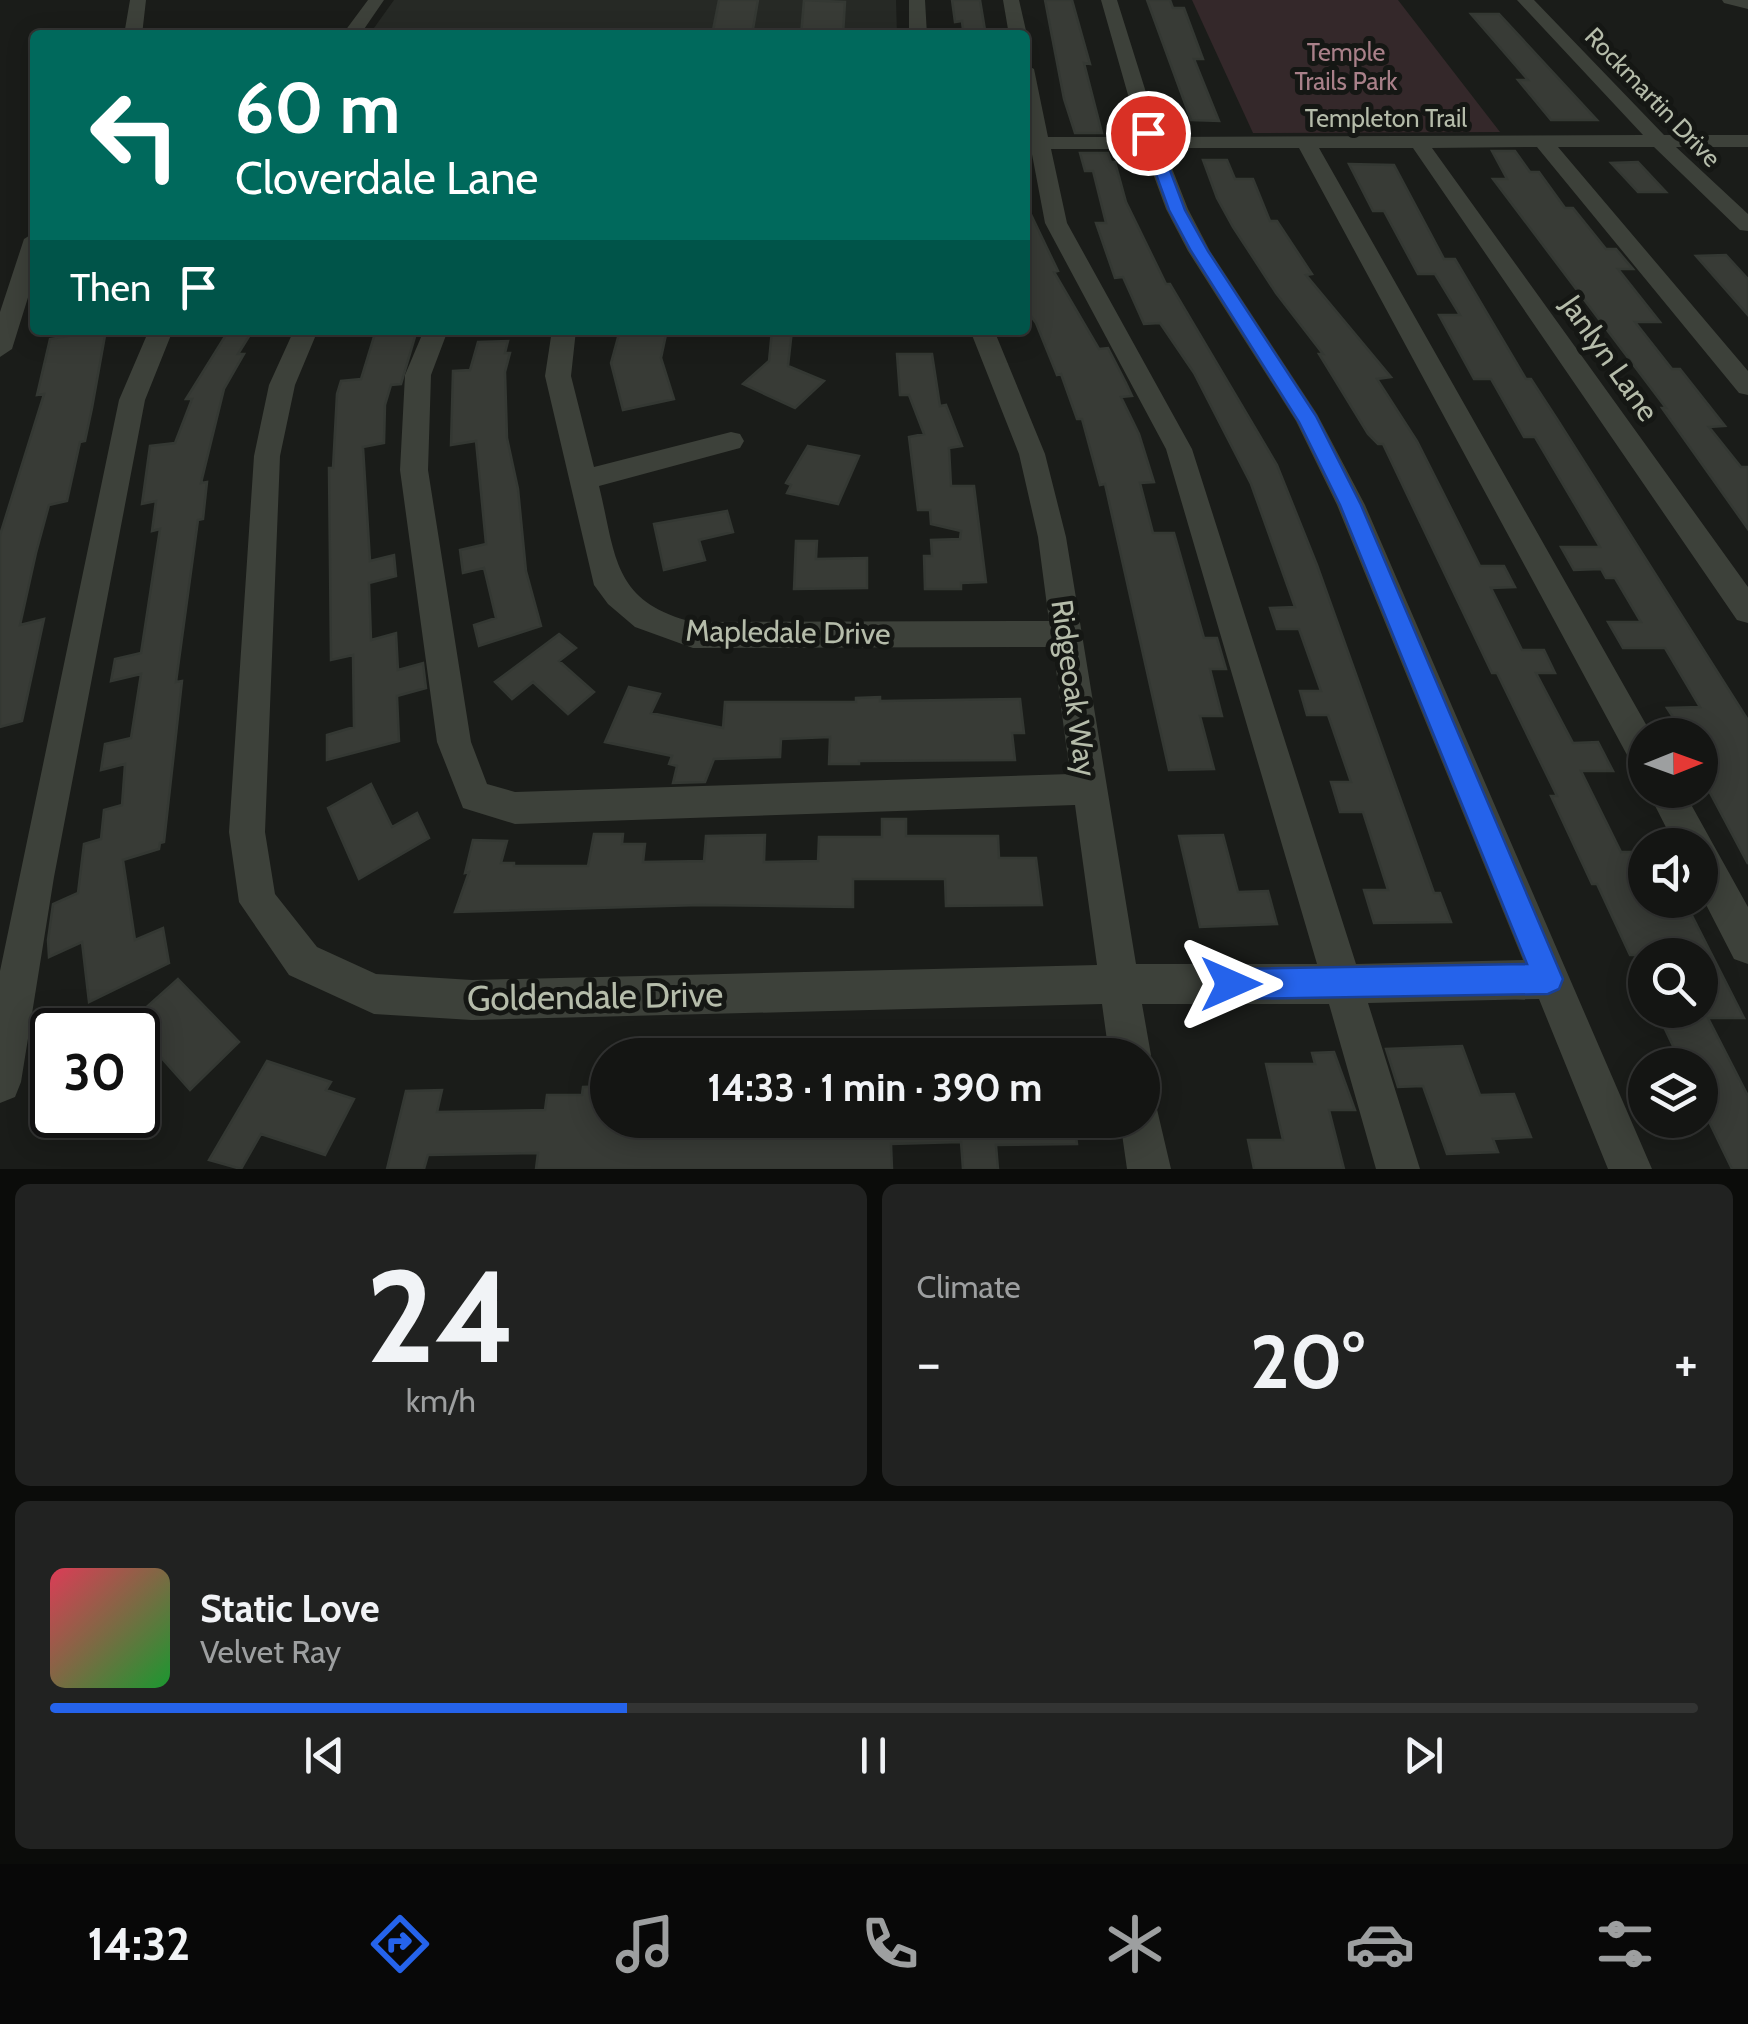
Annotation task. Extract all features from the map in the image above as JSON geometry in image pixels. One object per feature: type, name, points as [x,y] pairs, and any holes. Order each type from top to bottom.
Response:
[{"type":"street","points":[[134,30],[138,0]]},
{"type":"street","points":[[355,30],[376,0]]},
{"type":"street","points":[[917,0],[918,30]]},
{"type":"street","points":[[1011,0],[1017,30]]},
{"type":"street","points":[[1108,0],[1152,144],[1177,210],[1199,251],[1308,420],[1350,505],[1630,1169]]},
{"type":"street","name":"Rockmartin Drive","points":[[1525,0],[1660,141],[1748,225]]},
{"type":"street","points":[[1730,0],[1748,4]]},
{"type":"street","name":"Templeton Trail","points":[[1032,143],[1748,141]]},
{"type":"street","points":[[1543,142],[1748,386]]},
{"type":"street","points":[[1032,143],[1056,223],[1179,449],[1398,1169]]},
{"type":"street","name":"Janlyn Lane","points":[[1419,143],[1748,610]]},
{"type":"street","points":[[1306,144],[1628,724]]},
{"type":"street","points":[[0,349],[25,302],[30,270]]},
{"type":"street","points":[[0,1082],[36,877],[132,400],[158,335]]},
{"type":"street","name":"Goldendale Drive","points":[[304,335],[282,385],[268,456],[247,832],[258,902],[303,961],[374,994],[472,1000],[1117,984],[1548,979]]},
{"type":"street","points":[[434,335],[418,375],[414,470],[454,742],[475,797],[515,808],[1089,790]]},
{"type":"street","name":"Mapledale Drive","points":[[563,335],[558,376],[609,585],[628,609],[654,626],[693,635],[1066,634]]},
{"type":"street","name":"Ridgeoak Way","points":[[984,335],[1032,454],[1052,538],[1127,1038]]},
{"type":"street","points":[[584,480],[731,441]]},
{"type":"street","points":[[1718,889],[1748,945]]},
{"type":"street","points":[[1144,1138],[1149,1169]]},
{"type":"shaded area","points":[[394,0],[896,0],[897,30],[373,30]]},
{"type":"green space","name":"Temple Trails Park","points":[[1192,0],[1398,0],[1500,132],[1253,133]]},
{"type":"building","points":[[719,0],[758,0],[753,30],[713,30]]},
{"type":"building","points":[[804,0],[845,2],[843,30],[801,30]]},
{"type":"building","points":[[952,0],[980,0],[985,30],[963,30],[962,21],[955,22]]},
{"type":"building","points":[[1045,0],[1072,0],[1090,64],[1084,63],[1102,133],[1075,133],[1064,99]]},
{"type":"building","points":[[1147,0],[1170,0],[1173,8],[1184,8],[1203,59],[1194,59],[1219,121],[1191,120]]},
{"type":"building","points":[[1471,14],[1499,14],[1597,120],[1551,120],[1518,80],[1528,80]]},
{"type":"building","points":[[1492,151],[1515,151],[1530,172],[1539,172],[1565,208],[1573,208],[1606,249],[1616,249],[1633,269],[1618,269],[1660,322],[1635,322],[1672,369],[1680,369],[1725,426],[1709,427],[1741,467],[1748,467],[1748,529],[1662,408],[1666,408],[1493,179],[1507,179]]},
{"type":"building","points":[[1080,153],[1108,153],[1111,162],[1115,162],[1126,202],[1166,284],[1170,284],[1277,465],[1317,565],[1434,893],[1440,893],[1451,922],[1374,923],[1364,890],[1388,890],[1363,812],[1340,812],[1331,782],[1351,782],[1328,715],[1307,715],[1300,691],[1321,691],[1299,629],[1277,629],[1270,608],[1295,607],[1251,484],[1194,373],[1160,323],[1144,324],[1123,277],[1115,278],[1096,223],[1106,223],[1093,171],[1085,171]]},
{"type":"building","points":[[1203,160],[1227,160],[1235,179],[1253,179],[1270,221],[1277,221],[1312,274],[1306,275],[1391,377],[1377,379],[1417,441],[1480,566],[1504,566],[1515,587],[1491,588],[1522,650],[1544,650],[1555,673],[1536,673],[1573,743],[1598,742],[1613,771],[1581,771],[1621,852],[1628,852],[1628,918],[1693,918],[1703,938],[1628,938],[1628,951],[1551,796],[1557,796],[1497,673],[1492,673],[1383,444],[1368,434],[1319,354],[1323,354],[1276,293],[1217,198]]},
{"type":"building","points":[[1638,162],[1666,192],[1638,192],[1611,163]]},
{"type":"building","points":[[1349,164],[1394,165],[1444,259],[1455,259],[1526,379],[1531,379],[1748,720],[1748,864],[1718,808],[1718,718],[1674,718],[1667,708],[1700,707],[1665,648],[1623,648],[1608,622],[1641,622],[1615,578],[1606,578],[1601,569],[1574,570],[1561,547],[1600,547],[1535,437],[1524,437],[1491,379],[1474,379],[1439,315],[1460,315],[1435,274],[1418,274],[1384,211],[1373,211]]},
{"type":"building","points":[[1030,212],[1058,271],[1054,272],[1099,349],[1108,348],[1132,396],[1121,397],[1139,434],[1154,482],[1140,483],[1153,533],[1174,533],[1204,638],[1217,638],[1226,669],[1210,669],[1222,716],[1200,716],[1214,769],[1169,770],[1105,484],[1100,485],[1082,419],[1077,419],[1030,315]]},
{"type":"building","points":[[1726,255],[1748,279],[1748,315],[1696,256]]},
{"type":"building","points":[[105,335],[85,441],[80,442],[67,501],[49,505],[20,625],[44,619],[22,721],[0,727],[0,535],[44,394],[37,395],[50,339]]},
{"type":"building","points":[[226,335],[250,335],[224,389],[201,483],[207,482],[203,519],[198,520],[176,682],[182,681],[164,842],[159,849],[123,860],[135,940],[163,928],[169,963],[89,1002],[82,942],[49,957],[53,904],[78,893],[84,844],[101,839],[104,810],[122,805],[125,764],[101,770],[105,744],[131,738],[141,674],[111,681],[115,659],[141,653],[160,529],[152,531],[156,501],[142,504],[150,446],[175,443],[192,399],[186,399]]},
{"type":"building","points":[[374,335],[416,335],[401,384],[391,385],[385,405],[384,443],[363,447],[370,561],[394,555],[396,576],[369,583],[371,640],[396,633],[398,670],[423,663],[426,688],[397,696],[399,741],[327,760],[327,735],[354,727],[353,655],[331,660],[329,468],[333,468],[341,381],[361,379]]},
{"type":"building","points":[[619,335],[666,335],[661,358],[674,399],[623,410],[611,363]]},
{"type":"building","points":[[772,335],[791,335],[788,366],[824,381],[795,408],[743,384],[769,361]]},
{"type":"building","points":[[508,341],[507,438],[518,489],[526,571],[541,626],[479,646],[474,625],[496,618],[484,568],[463,573],[460,550],[486,544],[476,441],[451,445],[453,371],[470,370],[478,342]]},
{"type":"building","points":[[897,354],[932,354],[940,406],[946,405],[962,446],[949,448],[951,486],[974,486],[986,582],[961,583],[961,589],[925,589],[924,556],[932,556],[931,540],[960,539],[961,531],[931,524],[930,510],[918,510],[909,437],[924,434],[909,395],[900,395]]},
{"type":"building","points":[[808,446],[859,456],[838,504],[787,493],[791,485],[786,483]]},
{"type":"building","points":[[727,511],[733,532],[699,540],[705,560],[664,570],[654,524]]},
{"type":"building","points":[[796,541],[817,541],[816,559],[867,558],[867,588],[794,589]]},
{"type":"building","points":[[559,634],[576,648],[559,661],[594,692],[568,714],[533,682],[512,699],[495,682]]},
{"type":"building","points":[[629,687],[660,694],[651,713],[723,728],[725,702],[856,702],[856,698],[880,697],[880,701],[1020,699],[1024,733],[1012,733],[1015,760],[859,764],[829,764],[830,737],[781,739],[780,757],[714,759],[705,782],[673,783],[677,766],[669,764],[672,756],[605,742]]},
{"type":"building","points":[[371,784],[392,827],[417,813],[429,838],[359,879],[328,808]]},
{"type":"building","points":[[882,819],[906,819],[906,836],[998,836],[999,858],[1036,858],[1042,905],[946,906],[945,879],[853,879],[853,907],[700,905],[455,912],[469,872],[465,873],[473,840],[507,841],[501,863],[514,866],[588,866],[594,834],[623,834],[622,844],[645,844],[643,862],[704,861],[706,836],[765,835],[764,862],[818,861],[819,837],[882,837]]},
{"type":"building","points":[[1223,835],[1238,892],[1268,891],[1277,924],[1200,927],[1179,836]]},
{"type":"building","points":[[1718,967],[1744,1018],[1718,1018]]},
{"type":"building","points":[[178,979],[239,1042],[190,1090],[160,1056],[160,1008],[146,1008]]},
{"type":"building","points":[[1665,1028],[1713,1028],[1748,1096],[1748,1169],[1732,1169],[1717,1138],[1718,1048],[1674,1048]]},
{"type":"building","points":[[1462,1046],[1480,1095],[1514,1094],[1531,1137],[1493,1139],[1498,1152],[1447,1154],[1423,1086],[1398,1087],[1386,1049]]},
{"type":"building","points":[[1334,1052],[1355,1110],[1329,1110],[1344,1169],[1254,1169],[1248,1140],[1283,1140],[1266,1064],[1315,1064],[1312,1053]]},
{"type":"building","points":[[267,1061],[331,1082],[326,1090],[354,1099],[325,1155],[261,1134],[241,1169],[209,1160]]},
{"type":"building","points":[[583,1087],[590,1087],[590,1138],[1076,1138],[1077,1144],[996,1145],[998,1169],[963,1169],[961,1142],[891,1144],[892,1169],[536,1169],[538,1153],[428,1155],[424,1169],[387,1169],[406,1091],[442,1090],[437,1112],[545,1110],[547,1095],[582,1095]]},
{"type":"route","points":[[1148,133],[1177,210],[1199,251],[1308,420],[1350,505],[1548,979],[1231,984]]}]
